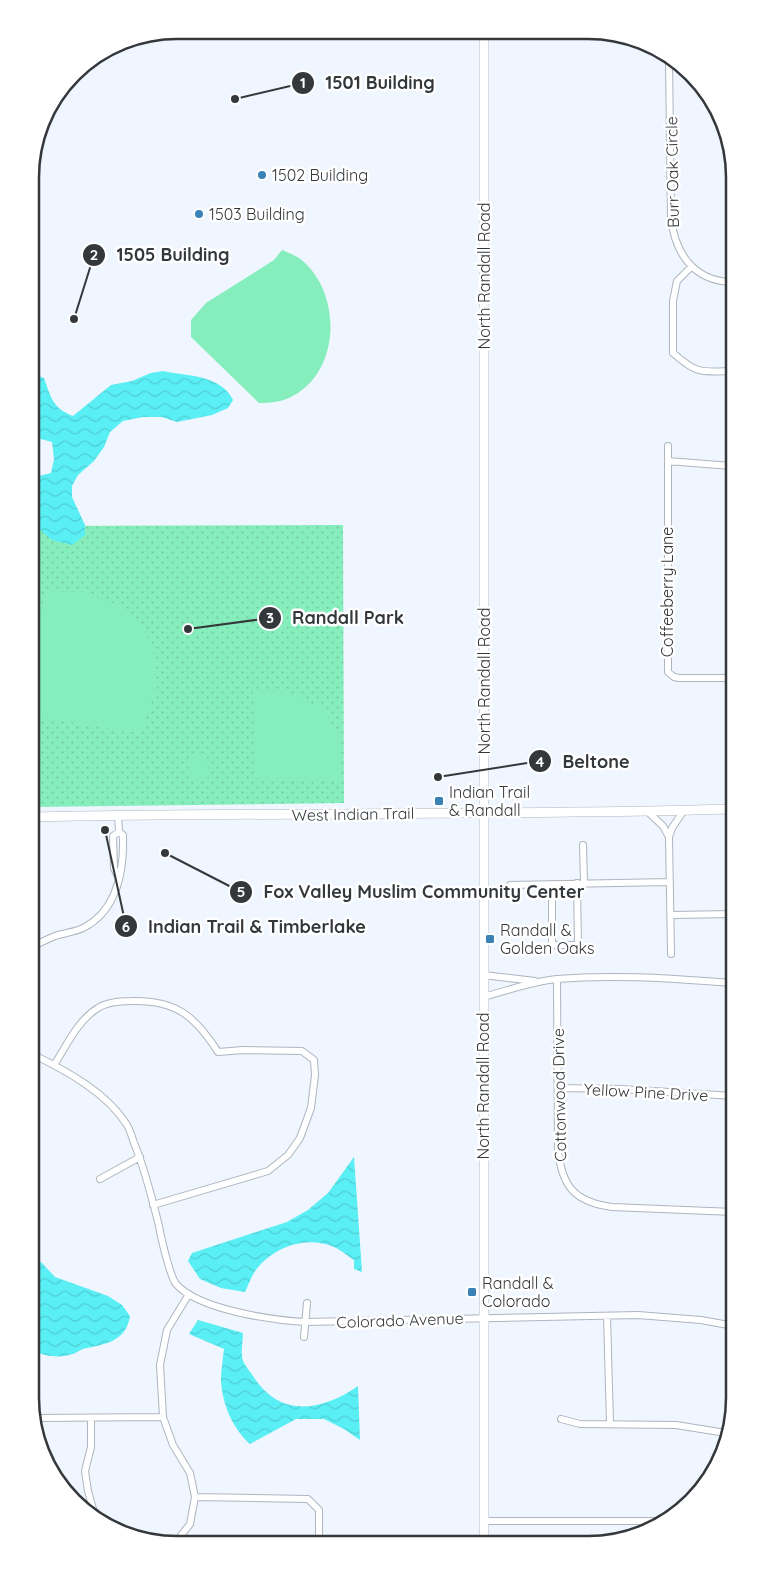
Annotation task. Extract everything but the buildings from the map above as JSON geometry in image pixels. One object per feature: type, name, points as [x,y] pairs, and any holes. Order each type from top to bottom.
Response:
[{"type":"main road","name":"North Randall Road","points":[[484,39],[484,1536]]},
{"type":"main road","name":"West Indian Trail","points":[[39,817],[646,811],[726,808]]},
{"type":"street","name":"Burr Oak Circle","points":[[669,65],[672,223],[677,244],[691,267]]},
{"type":"street","points":[[726,281],[713,279],[691,267],[677,281],[673,301],[673,353],[690,368],[698,371],[726,371]]},
{"type":"street","name":"Coffeeberry Lane","points":[[668,446],[668,672],[674,677],[679,678],[726,678]]},
{"type":"street","points":[[668,461],[726,466]]},
{"type":"street","points":[[671,954],[669,838],[672,828],[684,810]]},
{"type":"street","points":[[646,811],[663,826],[669,838]]},
{"type":"street","points":[[118,815],[118,832]]},
{"type":"street","points":[[39,944],[85,927],[107,908],[119,880],[124,860],[123,835],[118,832]]},
{"type":"street","points":[[118,832],[113,836],[114,868],[119,880]]},
{"type":"street","points":[[552,884],[552,946],[578,945],[583,845]]},
{"type":"street","points":[[510,885],[670,882]]},
{"type":"street","points":[[670,915],[726,914]]},
{"type":"street","points":[[483,975],[541,981]]},
{"type":"street","points":[[483,997],[541,981],[557,979],[649,977],[726,982]]},
{"type":"street","name":"Cottonwood Drive","points":[[557,979],[558,1150],[559,1164],[570,1189],[579,1198],[594,1205],[726,1212]]},
{"type":"street","points":[[54,1065],[82,1021],[99,1007],[122,1001],[149,1000],[173,1006],[193,1018],[206,1033],[218,1052],[243,1050],[302,1051],[314,1060],[315,1075],[311,1108],[300,1138],[288,1154],[268,1171],[153,1205]]},
{"type":"street","name":"Colorado Avenue","points":[[39,1058],[92,1090],[110,1105],[127,1125],[140,1157],[165,1252],[176,1284],[189,1294],[216,1307],[279,1320],[305,1322],[638,1315],[701,1320],[726,1325]]},
{"type":"street","name":"Yellow Pine Drive","points":[[558,1088],[621,1089],[726,1096]]},
{"type":"street","points":[[100,1179],[140,1157]]},
{"type":"street","points":[[181,1536],[190,1524],[195,1497],[190,1474],[173,1445],[163,1417],[160,1365],[167,1330],[189,1294]]},
{"type":"street","points":[[304,1338],[307,1303]]},
{"type":"street","points":[[607,1316],[610,1423]]},
{"type":"street","points":[[40,1418],[163,1417]]},
{"type":"street","points":[[91,1418],[92,1447],[86,1470],[88,1491],[93,1507]]},
{"type":"street","points":[[561,1419],[580,1424],[676,1425],[722,1431]]},
{"type":"street","points":[[195,1497],[308,1498],[318,1510],[318,1536]]},
{"type":"street","points":[[484,1521],[652,1521]]},
{"type":"green space","points":[[282,250],[299,258],[313,273],[323,290],[329,310],[330,331],[327,352],[319,371],[306,386],[289,398],[275,402],[259,403],[191,337],[191,320],[206,303],[274,260]]},
{"type":"green space","points":[[343,525],[344,803],[39,807],[39,526]]},
{"type":"green space","points":[[44,592],[83,592],[125,608],[152,643],[157,686],[140,733],[39,717],[39,640]]},
{"type":"green space","points":[[286,691],[323,709],[340,737],[340,779],[256,778],[253,692]]},
{"type":"green space","points":[[191,753],[207,753],[208,778],[192,779]]},
{"type":"water","points":[[163,371],[203,378],[221,386],[233,400],[228,408],[212,415],[177,422],[162,417],[143,417],[123,421],[110,432],[104,447],[94,461],[78,475],[72,486],[72,497],[85,525],[85,535],[72,545],[52,540],[39,529],[39,476],[51,473],[54,459],[52,442],[39,439],[39,376],[44,378],[56,405],[73,416],[111,385],[132,381],[151,373]]},
{"type":"water","points":[[354,1157],[362,1272],[354,1269],[354,1260],[334,1247],[312,1242],[291,1246],[271,1255],[255,1271],[245,1292],[221,1288],[200,1279],[188,1261],[192,1253],[287,1222],[308,1210],[328,1193]]},
{"type":"water","points":[[39,1261],[55,1277],[108,1296],[122,1305],[130,1316],[124,1331],[113,1340],[83,1349],[74,1354],[48,1356],[39,1353]]},
{"type":"water","points":[[198,1320],[243,1333],[242,1356],[246,1367],[264,1390],[276,1399],[289,1405],[316,1405],[344,1395],[358,1386],[360,1440],[324,1419],[296,1419],[250,1444],[238,1431],[226,1407],[221,1380],[224,1349],[189,1334]]},
{"type":"place","name":"1501 Building","points":[[235,99]]},
{"type":"place","name":"1502 Building","points":[[262,175]]},
{"type":"place","name":"1503 Building","points":[[199,214]]},
{"type":"place","name":"1505 Building","points":[[74,319]]},
{"type":"place","name":"Randall Park","points":[[188,629]]},
{"type":"place","name":"Beltone","points":[[438,777]]},
{"type":"place","name":"Indian Trail & Randall","points":[[439,801]]},
{"type":"place","name":"Indian Trail & Timberlake","points":[[105,830]]},
{"type":"place","name":"Fox Valley Muslim Community Center","points":[[165,853]]},
{"type":"place","name":"Randall & Golden Oaks","points":[[490,939]]},
{"type":"place","name":"Randall & Colorado","points":[[472,1292]]}]
